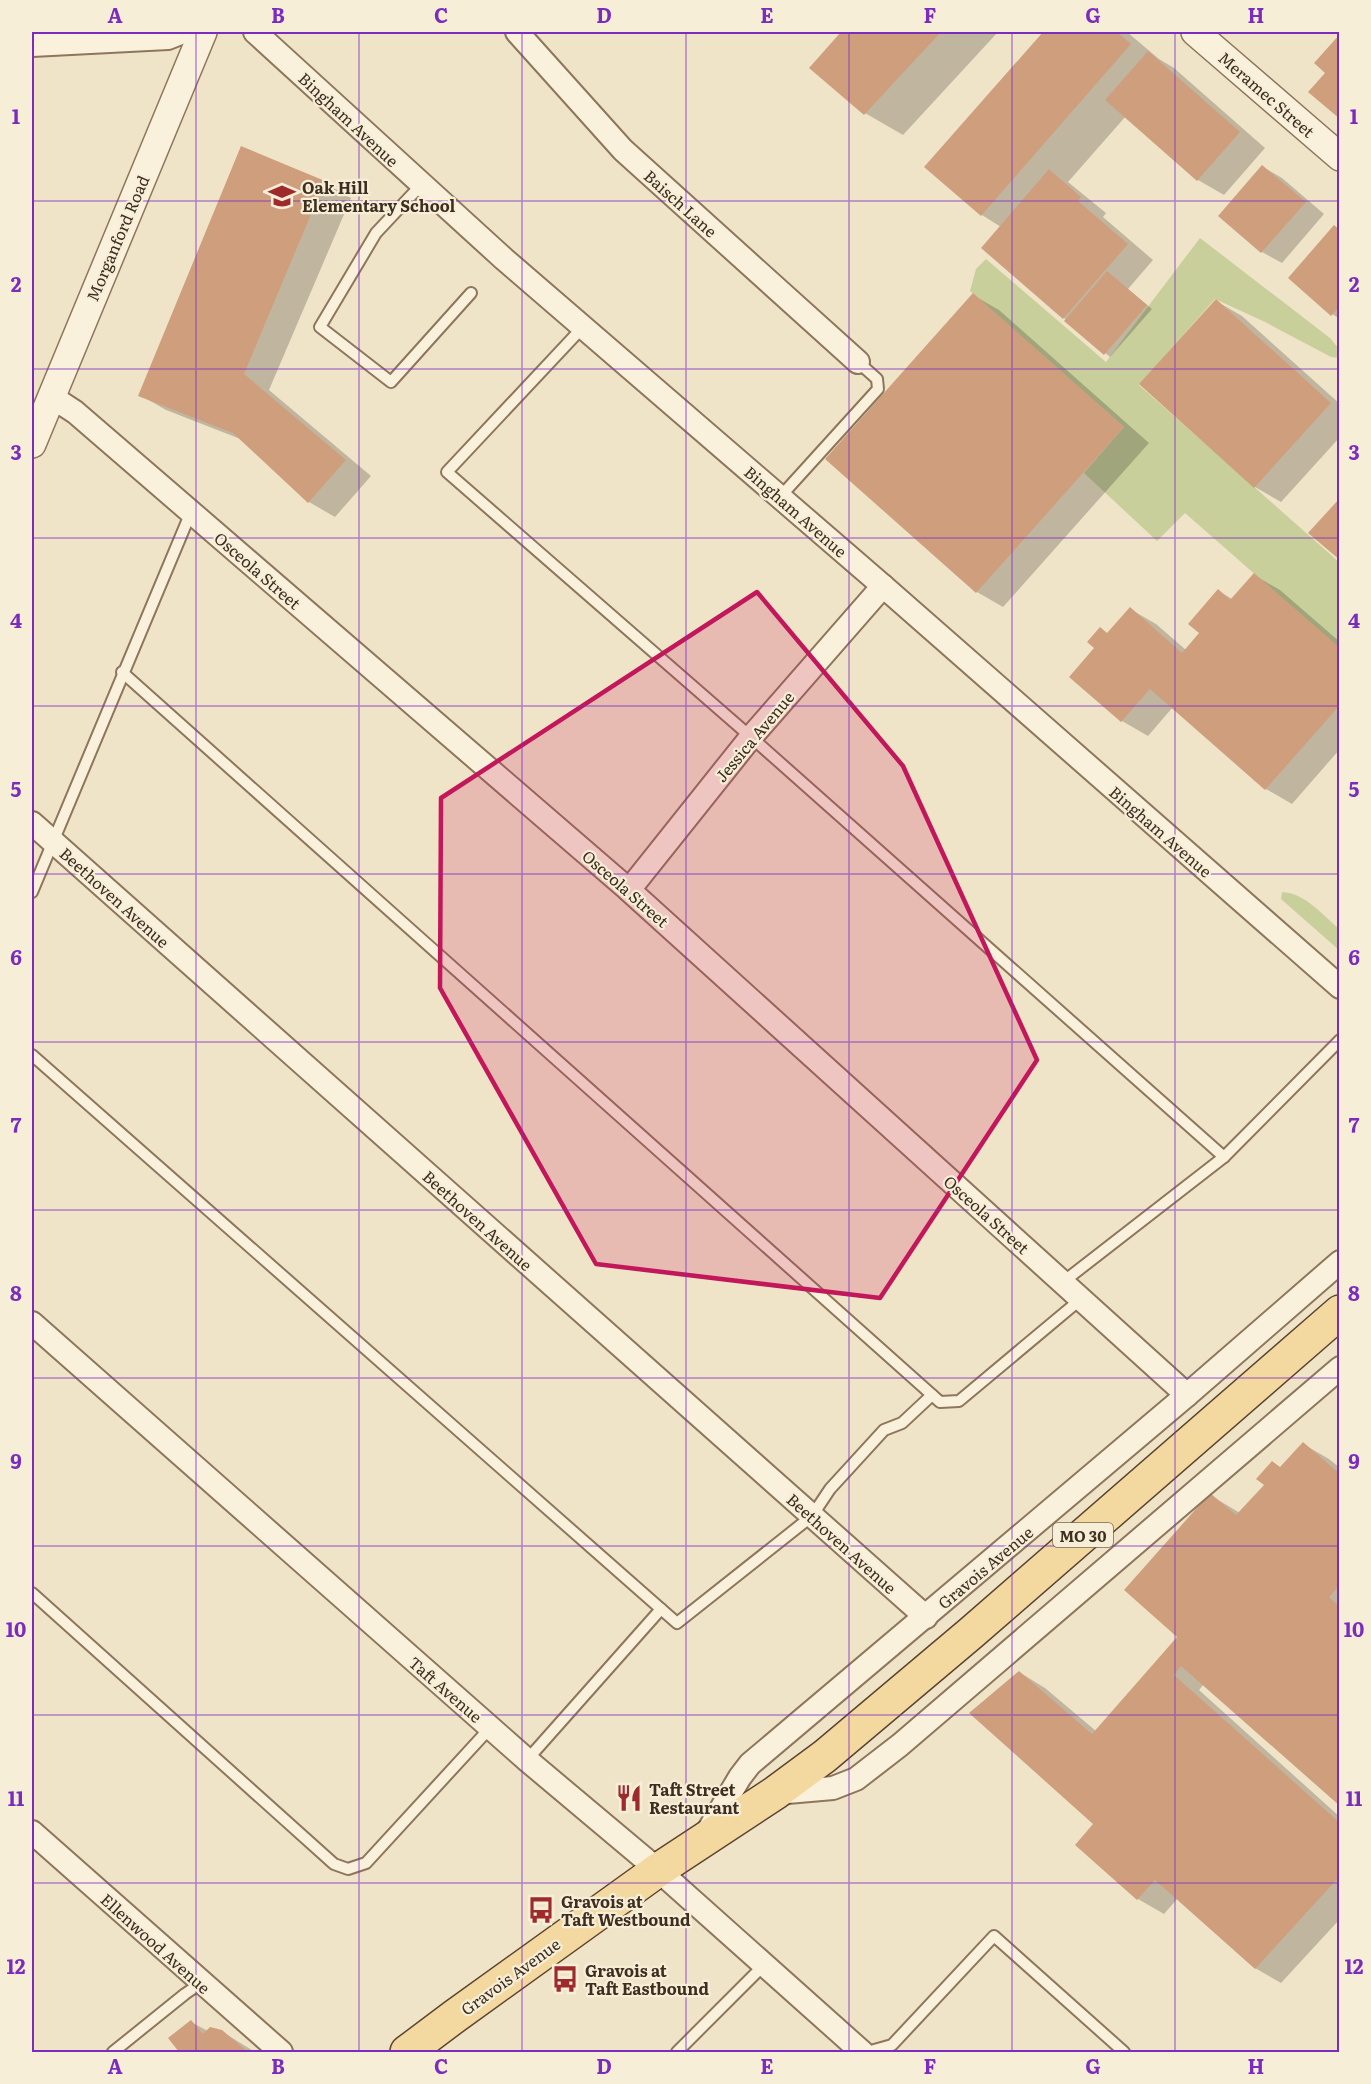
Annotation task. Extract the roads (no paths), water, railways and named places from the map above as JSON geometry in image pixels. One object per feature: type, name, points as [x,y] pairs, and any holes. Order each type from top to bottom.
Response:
[{"type":"main road","name":"Gravois Avenue","points":[[407,2052],[658,1870],[775,1793],[825,1756],[1340,1312]]},
{"type":"street","points":[[32,45],[168,38],[183,32]]},
{"type":"street","name":"Morganford Road","points":[[32,444],[203,32]]},
{"type":"street","name":"Bingham Avenue","points":[[255,32],[421,185],[1340,987]]},
{"type":"street","name":"Baisch Lane","points":[[517,32],[623,150],[858,362]]},
{"type":"street","name":"Meramec Street","points":[[1195,32],[1340,157]]},
{"type":"street","name":"Osceola Street","points":[[52,397],[75,412],[629,890],[1187,1395]]},
{"type":"street","name":"Jessica Avenue","points":[[629,890],[751,737],[883,586]]},
{"type":"street","name":"Beethoven Avenue","points":[[32,823],[926,1617]]},
{"type":"street","name":"Gravois Avenue","points":[[703,1840],[750,1764],[1187,1395],[1340,1262]]},
{"type":"street","name":"Taft Avenue","points":[[32,1323],[490,1728],[658,1870],[862,2052]]},
{"type":"street","name":"Gravois Avenue","points":[[775,1793],[833,1788],[856,1779],[900,1745],[1340,1368]]},
{"type":"street","name":"Ellenwood Avenue","points":[[32,1832],[281,2052]]},
{"type":"lane","points":[[421,185],[376,233],[320,327],[391,382],[471,293]]},
{"type":"lane","points":[[583,327],[447,472],[751,737],[1224,1157]]},
{"type":"lane","points":[[780,498],[878,389],[878,379],[858,362]]},
{"type":"lane","points":[[32,892],[122,672],[191,512]]},
{"type":"lane","points":[[122,672],[940,1402],[959,1401],[1081,1299]]},
{"type":"lane","points":[[1063,1282],[1224,1157],[1340,1040]]},
{"type":"lane","points":[[32,1055],[677,1623],[812,1516],[830,1489],[884,1430],[902,1423],[932,1395]]},
{"type":"lane","points":[[32,1593],[334,1864],[348,1869],[366,1863],[490,1728]]},
{"type":"lane","points":[[527,1760],[661,1609]]},
{"type":"lane","points":[[867,2052],[892,2045],[994,1936],[1124,2052]]},
{"type":"lane","points":[[677,2052],[765,1964]]},
{"type":"lane","points":[[113,2052],[201,1983]]},
{"type":"place","name":"Oak Hill Elementary School","points":[[282,196]]},
{"type":"place","name":"Taft Street Restaurant","points":[[629,1798]]},
{"type":"place","name":"Gravois at Taft Westbound","points":[[541,1910]]},
{"type":"place","name":"Gravois at Taft Eastbound","points":[[565,1979]]}]
